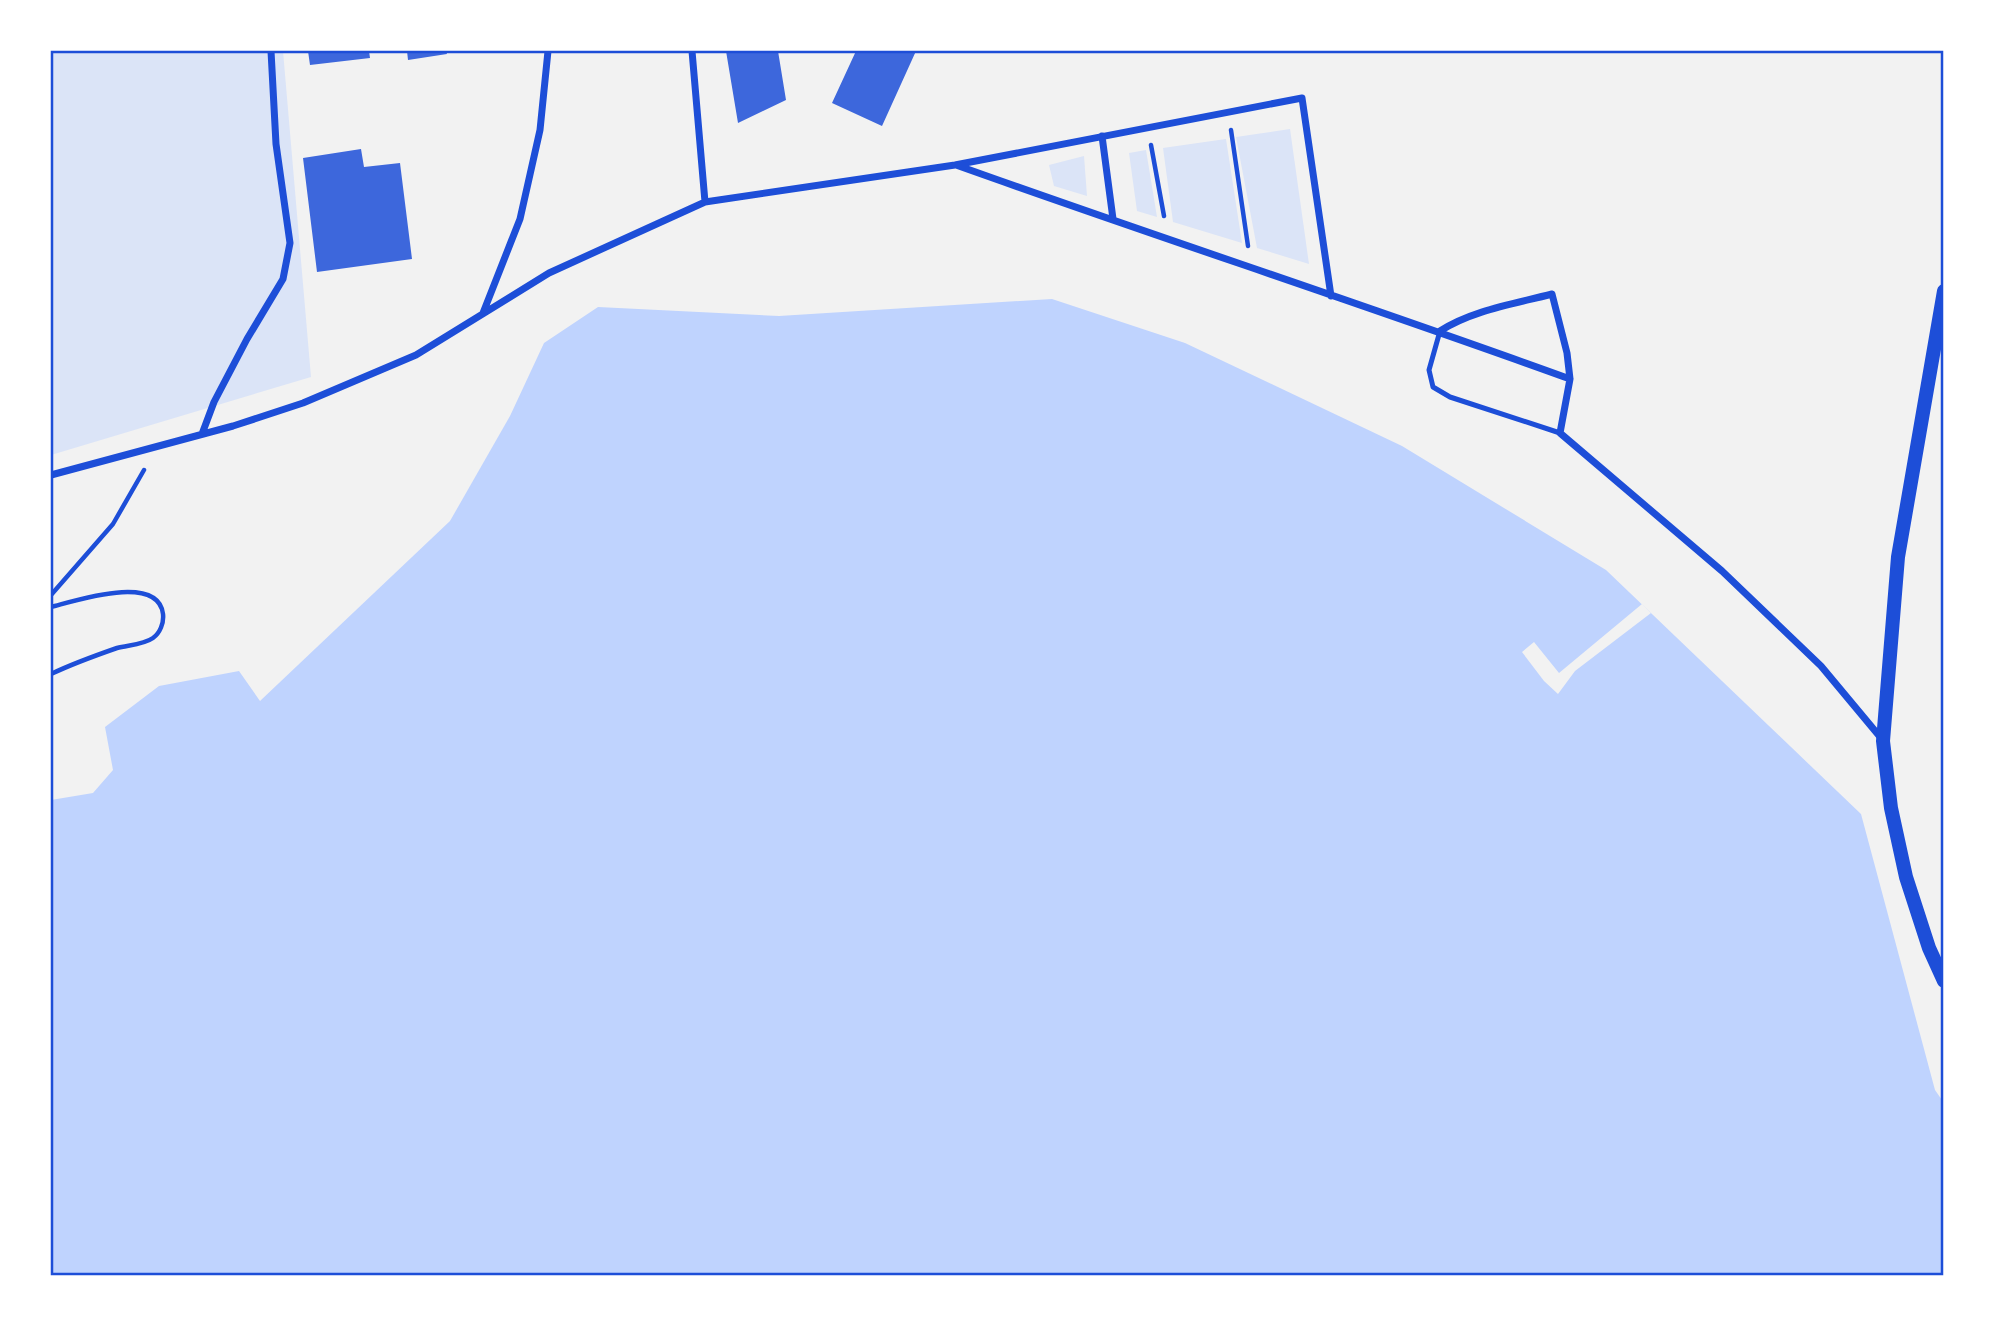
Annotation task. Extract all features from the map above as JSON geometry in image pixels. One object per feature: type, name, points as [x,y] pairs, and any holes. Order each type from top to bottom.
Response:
[{"type":"main road","points":[[1944,291],[1898,557],[1883,741],[1891,808],[1906,877],[1929,948],[1944,981]]},
{"type":"street","points":[[202,434],[214,402],[247,339],[284,279],[290,243],[276,144],[271,51]]},
{"type":"street","points":[[482,314],[520,219],[540,130],[548,51]]},
{"type":"street","points":[[692,51],[705,202]]},
{"type":"street","points":[[51,475],[202,434],[316,398],[416,355],[549,273],[705,202],[955,165],[1302,99],[1331,296]]},
{"type":"street","points":[[1101,136],[1113,219]]},
{"type":"street","points":[[955,165],[1252,269],[1440,331],[1570,379]]},
{"type":"street","points":[[1440,331],[1472,315],[1552,294],[1567,353],[1570,379],[1560,433],[1732,581],[1821,666],[1883,741]]},
{"type":"lane","points":[[1440,331],[1429,370],[1433,387],[1450,397],[1560,433]]},
{"type":"path","points":[[1228,112],[1252,269]]},
{"type":"path","points":[[1148,127],[1168,240]]},
{"type":"path","points":[[51,595],[113,524],[156,447]]},
{"type":"path","points":[[51,607],[102,595],[140,592],[151,595],[158,601],[163,615],[161,628],[153,638],[104,652],[51,674]]},
{"type":"shaded area","points":[[51,51],[283,51],[311,377],[51,455]]},
{"type":"shaded area","points":[[1290,129],[1309,264],[1257,248],[1236,137]]},
{"type":"shaded area","points":[[1226,139],[1242,243],[1173,222],[1163,148]]},
{"type":"shaded area","points":[[1146,150],[1157,217],[1137,211],[1129,153]]},
{"type":"shaded area","points":[[1084,156],[1087,196],[1054,186],[1049,165]]},
{"type":"water","points":[[1052,299],[1185,343],[1402,446],[1606,570],[1861,814],[1935,1090],[1944,1103],[1944,1275],[51,1275],[51,800],[93,793],[113,770],[105,727],[159,686],[239,671],[260,701],[450,521],[510,416],[544,343],[598,307],[779,316]]},
{"type":"pier","points":[[1642,604],[1651,613],[1575,671],[1558,694],[1544,681],[1522,652],[1534,642],[1559,673]]},
{"type":"building","points":[[308,51],[369,51],[370,58],[310,65]]},
{"type":"building","points":[[407,51],[446,51],[447,54],[408,60]]},
{"type":"building","points":[[726,51],[778,51],[786,100],[738,123]]},
{"type":"building","points":[[856,51],[916,51],[882,126],[832,103]]},
{"type":"building","points":[[361,149],[364,167],[400,163],[412,259],[317,272],[303,158]]}]
